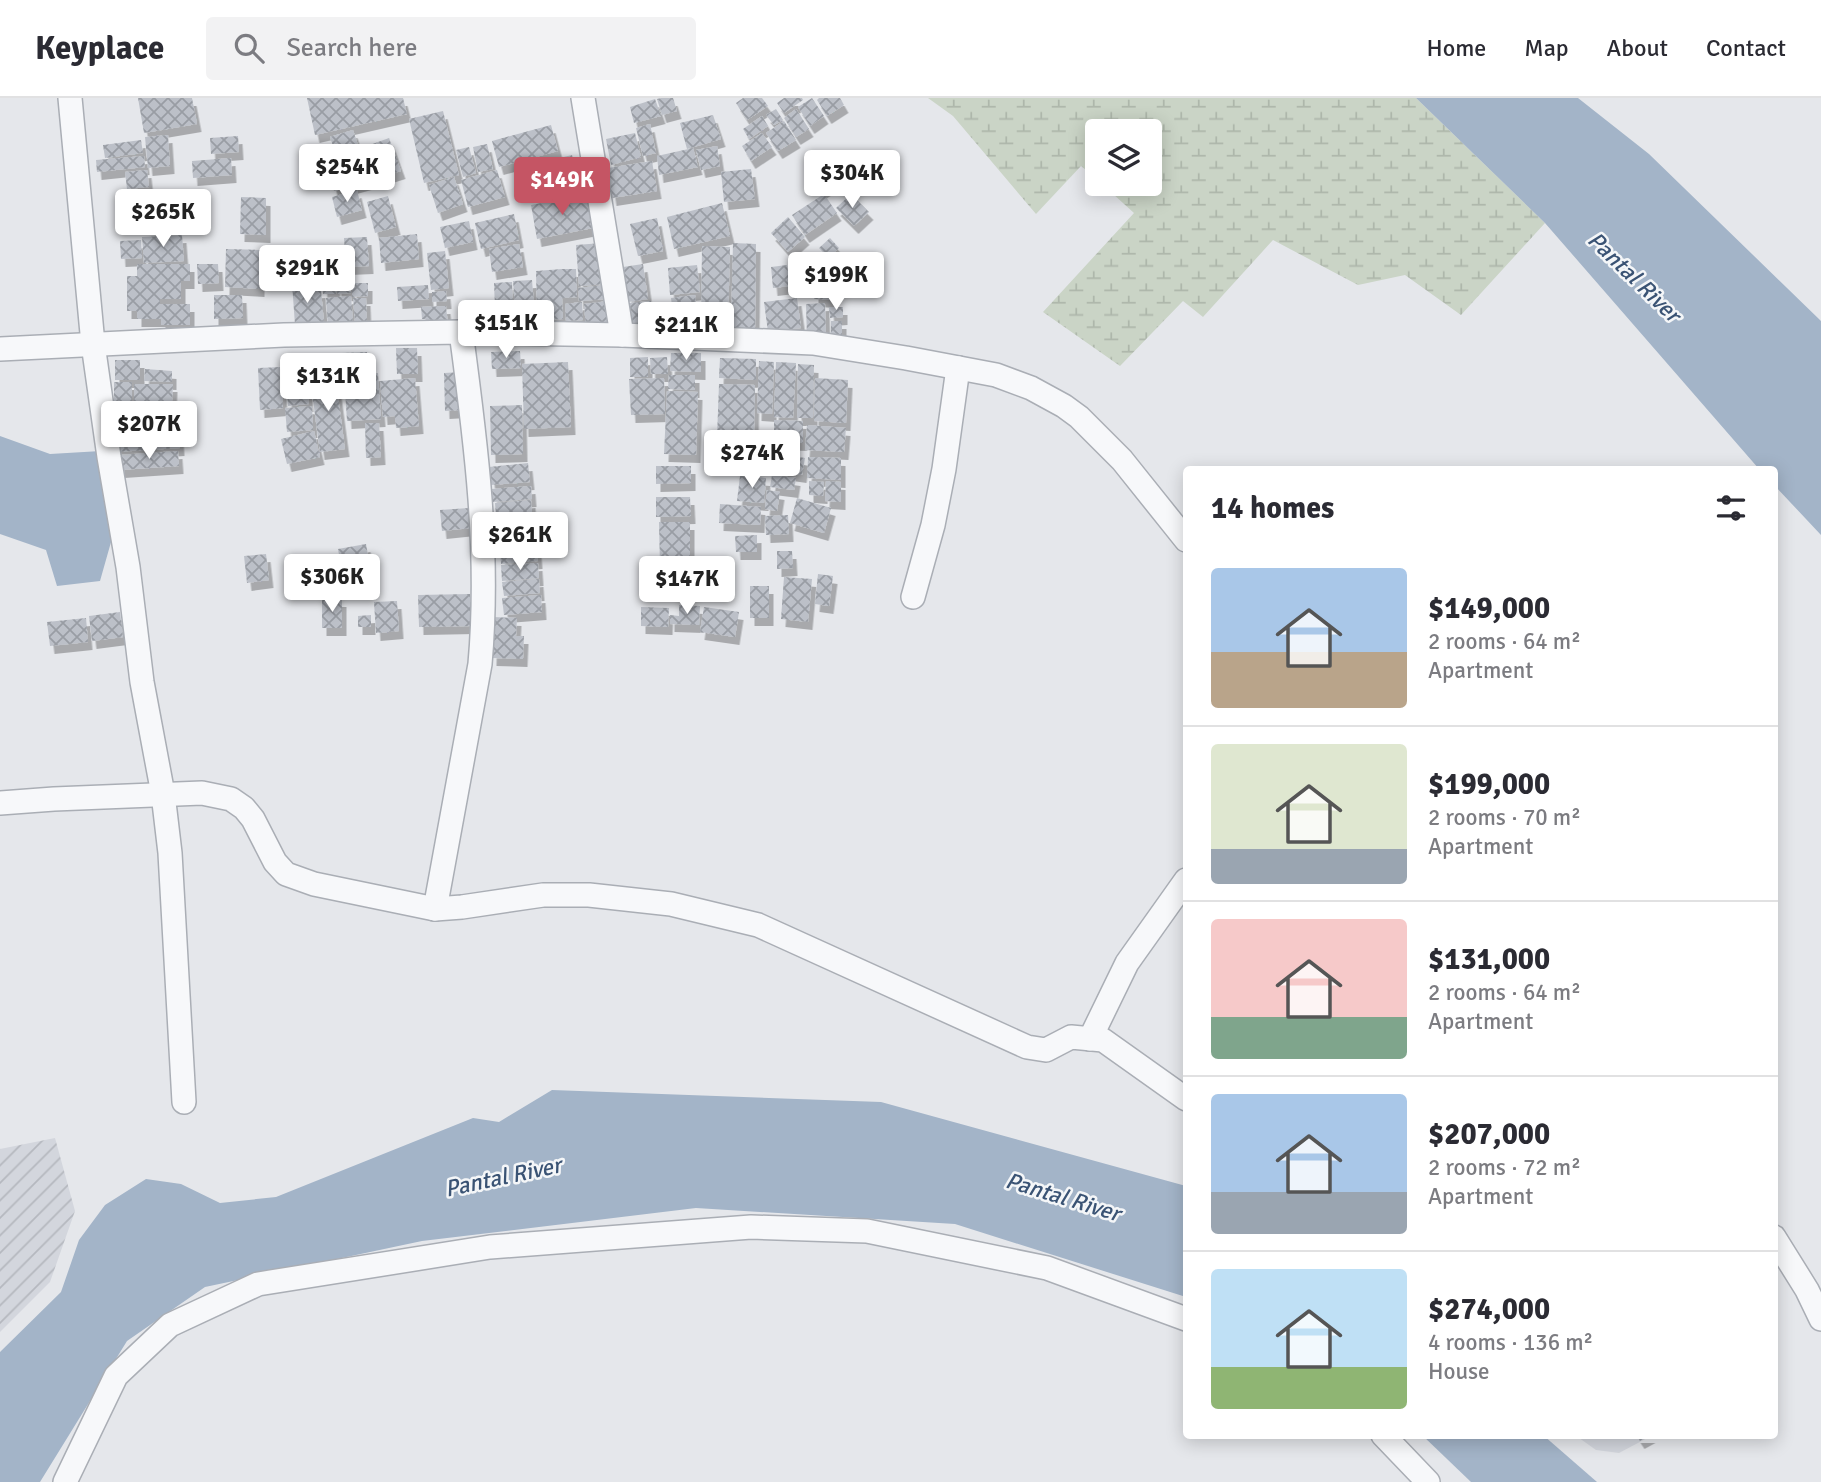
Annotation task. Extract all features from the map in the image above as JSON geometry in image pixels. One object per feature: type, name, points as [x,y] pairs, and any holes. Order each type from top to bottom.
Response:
[{"type":"street","points":[[70,98],[93,345],[170,853],[184,1102]]},
{"type":"street","points":[[583,98],[622,335]]},
{"type":"street","points":[[435,909],[480,664],[484,624],[484,544],[479,470],[461,332]]},
{"type":"street","points":[[0,349],[284,335],[461,332],[813,343],[958,368],[1014,382],[1047,396],[1079,417],[1122,460],[1183,536]]},
{"type":"street","points":[[913,597],[933,526],[958,368]]},
{"type":"street","points":[[0,803],[202,793],[231,799],[244,808],[253,819],[275,862],[286,874],[298,880],[435,909],[543,895],[589,895],[671,904],[758,925],[1027,1047],[1045,1050],[1071,1037],[1103,1040],[1183,1097]]},
{"type":"street","points":[[1090,1039],[1127,963],[1183,884]]},
{"type":"street","points":[[65,1482],[116,1376],[170,1325],[258,1284],[490,1247],[751,1227],[867,1231],[1046,1268],[1183,1318]]},
{"type":"street","points":[[1778,1243],[1807,1290],[1821,1319]]},
{"type":"street","points":[[1387,1439],[1428,1482]]},
{"type":"shaded area","points":[[55,1138],[75,1211],[50,1282],[0,1332],[0,1149]]},
{"type":"shaded area","points":[[1581,1439],[1645,1439],[1619,1453],[1596,1450]]},
{"type":"green space","points":[[928,98],[1416,98],[1545,223],[1461,315],[1405,275],[1358,285],[1273,240],[1203,317],[1183,301],[1120,366],[1043,312],[1134,213],[1115,196],[1162,196],[1162,119],[1085,119],[1085,169],[1081,166],[1036,214],[953,116]]},
{"type":"water","name":"Pantal River","points":[[1416,98],[1578,98],[1649,154],[1821,321],[1821,535],[1778,489],[1778,466],[1756,466],[1545,223]]},
{"type":"water","points":[[0,436],[50,454],[101,451],[113,535],[100,581],[57,586],[46,550],[0,534]]},
{"type":"water","name":"Pantal River","points":[[552,1090],[881,1102],[1183,1185],[1183,1296],[955,1224],[696,1208],[422,1241],[205,1287],[127,1341],[40,1482],[0,1482],[0,1352],[61,1292],[79,1240],[105,1205],[146,1179],[181,1184],[220,1203],[276,1197],[473,1118],[499,1122]]},
{"type":"water","points":[[1426,1439],[1548,1439],[1597,1482],[1471,1482]]},
{"type":"building","points":[[138,98],[192,98],[197,124],[144,133]]},
{"type":"building","points":[[307,98],[403,98],[407,114],[315,135]]},
{"type":"building","points":[[673,98],[677,111],[662,115],[657,99]]},
{"type":"building","points":[[743,98],[762,98],[768,106],[747,120],[736,103]]},
{"type":"building","points":[[784,98],[803,100],[784,113],[777,103]]},
{"type":"building","points":[[812,98],[824,116],[810,126],[798,107]]},
{"type":"building","points":[[840,98],[844,105],[827,116],[817,100]]},
{"type":"building","points":[[655,99],[661,116],[634,123],[630,107]]},
{"type":"building","points":[[776,109],[783,120],[774,125],[766,115]]},
{"type":"building","points":[[796,109],[809,129],[796,137],[784,118]]},
{"type":"building","points":[[443,111],[459,175],[424,183],[409,119]]},
{"type":"building","points":[[713,115],[721,139],[687,149],[680,123]]},
{"type":"building","points":[[762,116],[768,126],[749,139],[743,129]]},
{"type":"building","points":[[784,121],[796,140],[778,151],[766,133]]},
{"type":"building","points":[[650,124],[656,153],[643,156],[636,128]]},
{"type":"building","points":[[551,125],[558,151],[499,167],[492,141]]},
{"type":"building","points":[[353,130],[361,154],[338,161],[330,137]]},
{"type":"building","points":[[635,133],[641,157],[611,165],[606,139]]},
{"type":"building","points":[[762,133],[772,147],[751,161],[742,146]]},
{"type":"building","points":[[168,135],[170,166],[148,168],[145,137]]},
{"type":"building","points":[[238,136],[239,152],[211,154],[210,138]]},
{"type":"building","points":[[389,138],[401,171],[379,178],[367,146]]},
{"type":"building","points":[[141,140],[143,153],[105,158],[103,145]]},
{"type":"building","points":[[487,144],[493,169],[478,172],[473,147]]},
{"type":"building","points":[[717,146],[720,166],[701,170],[696,150]]},
{"type":"building","points":[[469,147],[476,173],[463,177],[456,150]]},
{"type":"building","points":[[693,148],[698,167],[659,175],[657,156]]},
{"type":"building","points":[[572,155],[579,183],[550,190],[543,162]]},
{"type":"building","points":[[144,156],[145,167],[97,172],[96,160]]},
{"type":"building","points":[[360,157],[367,182],[334,191],[327,166]]},
{"type":"building","points":[[231,158],[232,175],[193,178],[192,161]]},
{"type":"building","points":[[652,161],[657,191],[612,198],[608,168]]},
{"type":"building","points":[[834,164],[842,179],[821,191],[813,176]]},
{"type":"building","points":[[751,169],[755,199],[724,202],[721,172]]},
{"type":"building","points":[[147,170],[149,187],[127,189],[125,172]]},
{"type":"building","points":[[497,170],[505,197],[468,207],[461,180]]},
{"type":"building","points":[[454,177],[463,204],[438,213],[429,185]]},
{"type":"building","points":[[357,190],[362,210],[337,217],[332,197]]},
{"type":"building","points":[[197,191],[199,211],[174,213],[172,194]]},
{"type":"building","points":[[587,194],[593,228],[537,239],[531,205]]},
{"type":"building","points":[[824,194],[837,213],[805,235],[792,215]]},
{"type":"building","points":[[851,194],[869,212],[854,226],[836,208]]},
{"type":"building","points":[[388,196],[396,227],[375,233],[367,202]]},
{"type":"building","points":[[241,197],[266,198],[266,235],[240,234]]},
{"type":"building","points":[[722,203],[730,236],[674,249],[667,217]]},
{"type":"building","points":[[514,214],[519,240],[481,249],[475,223]]},
{"type":"building","points":[[788,217],[805,237],[788,252],[771,233]]},
{"type":"building","points":[[657,218],[663,251],[638,256],[630,224]]},
{"type":"building","points":[[469,221],[473,242],[445,248],[440,227]]},
{"type":"building","points":[[417,234],[419,259],[381,263],[379,238]]},
{"type":"building","points":[[182,235],[184,261],[144,263],[142,237]]},
{"type":"building","points":[[367,237],[369,266],[346,267],[344,238]]},
{"type":"building","points":[[830,238],[839,248],[829,258],[819,248]]},
{"type":"building","points":[[141,240],[142,258],[121,259],[120,241]]},
{"type":"building","points":[[602,243],[606,284],[579,286],[576,245]]},
{"type":"building","points":[[733,243],[756,244],[755,329],[731,328]]},
{"type":"building","points":[[519,244],[523,267],[492,272],[489,249]]},
{"type":"building","points":[[702,246],[730,247],[728,326],[701,325]]},
{"type":"building","points":[[226,249],[261,250],[260,289],[225,287]]},
{"type":"building","points":[[445,251],[449,288],[431,290],[427,253]]},
{"type":"building","points":[[137,264],[190,264],[190,281],[181,281],[181,299],[160,299],[160,304],[190,304],[190,325],[161,325],[161,319],[137,319],[137,311],[127,311],[127,276],[137,276]]},
{"type":"building","points":[[197,264],[218,264],[219,283],[198,284]]},
{"type":"building","points":[[643,264],[648,299],[628,302],[623,267]]},
{"type":"building","points":[[697,265],[700,292],[670,295],[668,268]]},
{"type":"building","points":[[787,265],[790,286],[773,288],[771,267]]},
{"type":"building","points":[[576,269],[577,297],[562,298],[563,319],[537,320],[536,271]]},
{"type":"building","points":[[349,270],[351,293],[337,294],[336,271]]},
{"type":"building","points":[[335,271],[336,294],[323,294],[322,272]]},
{"type":"building","points":[[814,271],[833,271],[832,300],[814,299]]},
{"type":"building","points":[[532,280],[534,305],[515,306],[513,281]]},
{"type":"building","points":[[306,281],[307,291],[321,290],[324,323],[295,325],[292,283]]},
{"type":"building","points":[[512,282],[513,307],[495,308],[494,283]]},
{"type":"building","points":[[352,283],[368,283],[368,296],[352,297]]},
{"type":"building","points":[[428,285],[429,299],[398,301],[397,287]]},
{"type":"building","points":[[605,285],[607,299],[579,301],[578,288]]},
{"type":"building","points":[[446,291],[447,301],[432,302],[432,292]]},
{"type":"building","points":[[214,295],[242,295],[243,318],[214,319]]},
{"type":"building","points":[[695,295],[698,319],[674,322],[671,298]]},
{"type":"building","points":[[351,296],[353,323],[328,325],[326,298]]},
{"type":"building","points":[[353,298],[366,298],[367,322],[355,322]]},
{"type":"building","points":[[797,298],[801,328],[768,332],[764,302]]},
{"type":"building","points":[[609,301],[611,324],[586,327],[584,304]]},
{"type":"building","points":[[651,301],[653,320],[631,323],[629,303]]},
{"type":"building","points":[[582,302],[583,320],[566,321],[565,304]]},
{"type":"building","points":[[825,303],[826,339],[807,339],[806,304]]},
{"type":"building","points":[[446,306],[448,325],[427,326],[426,319],[422,319],[421,307]]},
{"type":"building","points":[[829,307],[843,307],[843,317],[830,318]]},
{"type":"building","points":[[831,321],[842,321],[842,340],[831,340]]},
{"type":"building","points":[[396,348],[417,348],[418,374],[397,374]]},
{"type":"building","points":[[520,351],[521,368],[492,369],[491,352]]},
{"type":"building","points":[[367,352],[368,370],[343,371],[342,353]]},
{"type":"building","points":[[671,353],[701,353],[701,372],[670,371]]},
{"type":"building","points":[[648,357],[648,377],[630,377],[630,358]]},
{"type":"building","points":[[667,357],[668,374],[651,374],[650,358]]},
{"type":"building","points":[[305,358],[309,404],[288,406],[284,360]]},
{"type":"building","points":[[720,358],[756,359],[756,380],[719,378]]},
{"type":"building","points":[[115,360],[140,360],[140,380],[115,380]]},
{"type":"building","points":[[759,361],[774,362],[772,414],[757,413]]},
{"type":"building","points":[[568,362],[571,427],[524,429],[522,364]]},
{"type":"building","points":[[776,362],[796,363],[793,418],[774,417]]},
{"type":"building","points":[[798,364],[814,365],[813,418],[797,418]]},
{"type":"building","points":[[281,367],[283,408],[260,410],[258,368]]},
{"type":"building","points":[[145,369],[172,371],[172,382],[144,381]]},
{"type":"building","points":[[461,372],[462,410],[445,411],[444,373]]},
{"type":"building","points":[[378,373],[381,419],[347,421],[344,375]]},
{"type":"building","points":[[335,374],[345,449],[320,452],[310,378]]},
{"type":"building","points":[[669,375],[695,375],[695,390],[668,389]]},
{"type":"building","points":[[415,378],[419,426],[396,428],[395,416],[383,417],[380,381]]},
{"type":"building","points":[[664,378],[665,414],[631,415],[629,379]]},
{"type":"building","points":[[815,378],[848,380],[846,423],[814,421]]},
{"type":"building","points":[[114,382],[132,382],[132,403],[114,403]]},
{"type":"building","points":[[134,384],[173,384],[172,404],[134,403]]},
{"type":"building","points":[[719,384],[755,385],[754,437],[717,437]]},
{"type":"building","points":[[667,391],[698,392],[696,455],[664,454]]},
{"type":"building","points":[[522,405],[523,454],[491,455],[490,406]]},
{"type":"building","points":[[312,406],[313,430],[287,432],[285,408]]},
{"type":"building","points":[[774,420],[803,421],[803,443],[774,442]]},
{"type":"building","points":[[365,423],[379,423],[381,457],[366,458]]},
{"type":"building","points":[[807,425],[846,428],[844,452],[805,450]]},
{"type":"building","points":[[314,431],[320,457],[287,464],[281,439]]},
{"type":"building","points":[[179,432],[180,448],[116,452],[115,436]]},
{"type":"building","points":[[713,449],[725,449],[725,467],[713,467]]},
{"type":"building","points":[[728,450],[767,450],[768,464],[728,464]]},
{"type":"building","points":[[178,451],[179,466],[120,470],[119,455]]},
{"type":"building","points":[[771,452],[805,458],[802,475],[768,470]]},
{"type":"building","points":[[808,457],[841,458],[841,480],[807,478]]},
{"type":"building","points":[[528,463],[530,482],[491,485],[489,467]]},
{"type":"building","points":[[656,466],[691,466],[691,483],[656,484]]},
{"type":"building","points":[[772,475],[796,478],[794,490],[770,487]]},
{"type":"building","points":[[740,476],[766,478],[764,503],[737,501]]},
{"type":"building","points":[[809,481],[824,482],[823,496],[809,495]]},
{"type":"building","points":[[826,481],[841,482],[841,502],[825,501]]},
{"type":"building","points":[[531,486],[532,499],[493,502],[492,489]]},
{"type":"building","points":[[767,490],[780,492],[777,511],[765,509]]},
{"type":"building","points":[[656,497],[690,497],[691,516],[656,517]]},
{"type":"building","points":[[797,498],[831,508],[824,533],[790,523]]},
{"type":"building","points":[[531,500],[532,513],[496,516],[495,503]]},
{"type":"building","points":[[720,504],[761,507],[760,525],[719,523]]},
{"type":"building","points":[[469,508],[471,528],[442,531],[440,510]]},
{"type":"building","points":[[788,515],[789,534],[766,535],[765,516]]},
{"type":"building","points":[[534,517],[535,529],[496,532],[495,520]]},
{"type":"building","points":[[659,522],[690,522],[690,569],[660,569]]},
{"type":"building","points":[[537,532],[539,546],[498,549],[497,535]]},
{"type":"building","points":[[757,535],[757,552],[736,552],[735,536]]},
{"type":"building","points":[[366,544],[373,584],[345,589],[338,549]]},
{"type":"building","points":[[537,548],[538,561],[501,564],[500,551]]},
{"type":"building","points":[[777,551],[792,551],[793,568],[777,569]]},
{"type":"building","points":[[266,554],[269,580],[247,583],[244,556]]},
{"type":"building","points":[[538,563],[539,578],[502,581],[501,565]]},
{"type":"building","points":[[818,574],[833,576],[829,606],[815,604]]},
{"type":"building","points":[[784,577],[812,579],[808,622],[781,619]]},
{"type":"building","points":[[539,579],[540,593],[504,596],[502,582]]},
{"type":"building","points":[[750,586],[769,586],[769,618],[750,618]]},
{"type":"building","points":[[470,594],[471,626],[419,627],[418,595]]},
{"type":"building","points":[[541,595],[542,612],[504,615],[502,598]]},
{"type":"building","points":[[322,599],[342,599],[342,628],[322,628]]},
{"type":"building","points":[[397,601],[399,631],[376,633],[374,602]]},
{"type":"building","points":[[679,605],[700,606],[699,625],[670,624],[670,615],[679,616]]},
{"type":"building","points":[[641,607],[669,608],[668,627],[641,626]]},
{"type":"building","points":[[704,607],[739,612],[735,637],[700,632]]},
{"type":"building","points":[[120,612],[123,637],[92,641],[89,616]]},
{"type":"building","points":[[371,615],[371,627],[358,627],[358,616]]},
{"type":"building","points":[[493,617],[517,618],[516,636],[524,636],[523,659],[492,658]]},
{"type":"building","points":[[86,618],[88,642],[50,646],[47,622]]}]
